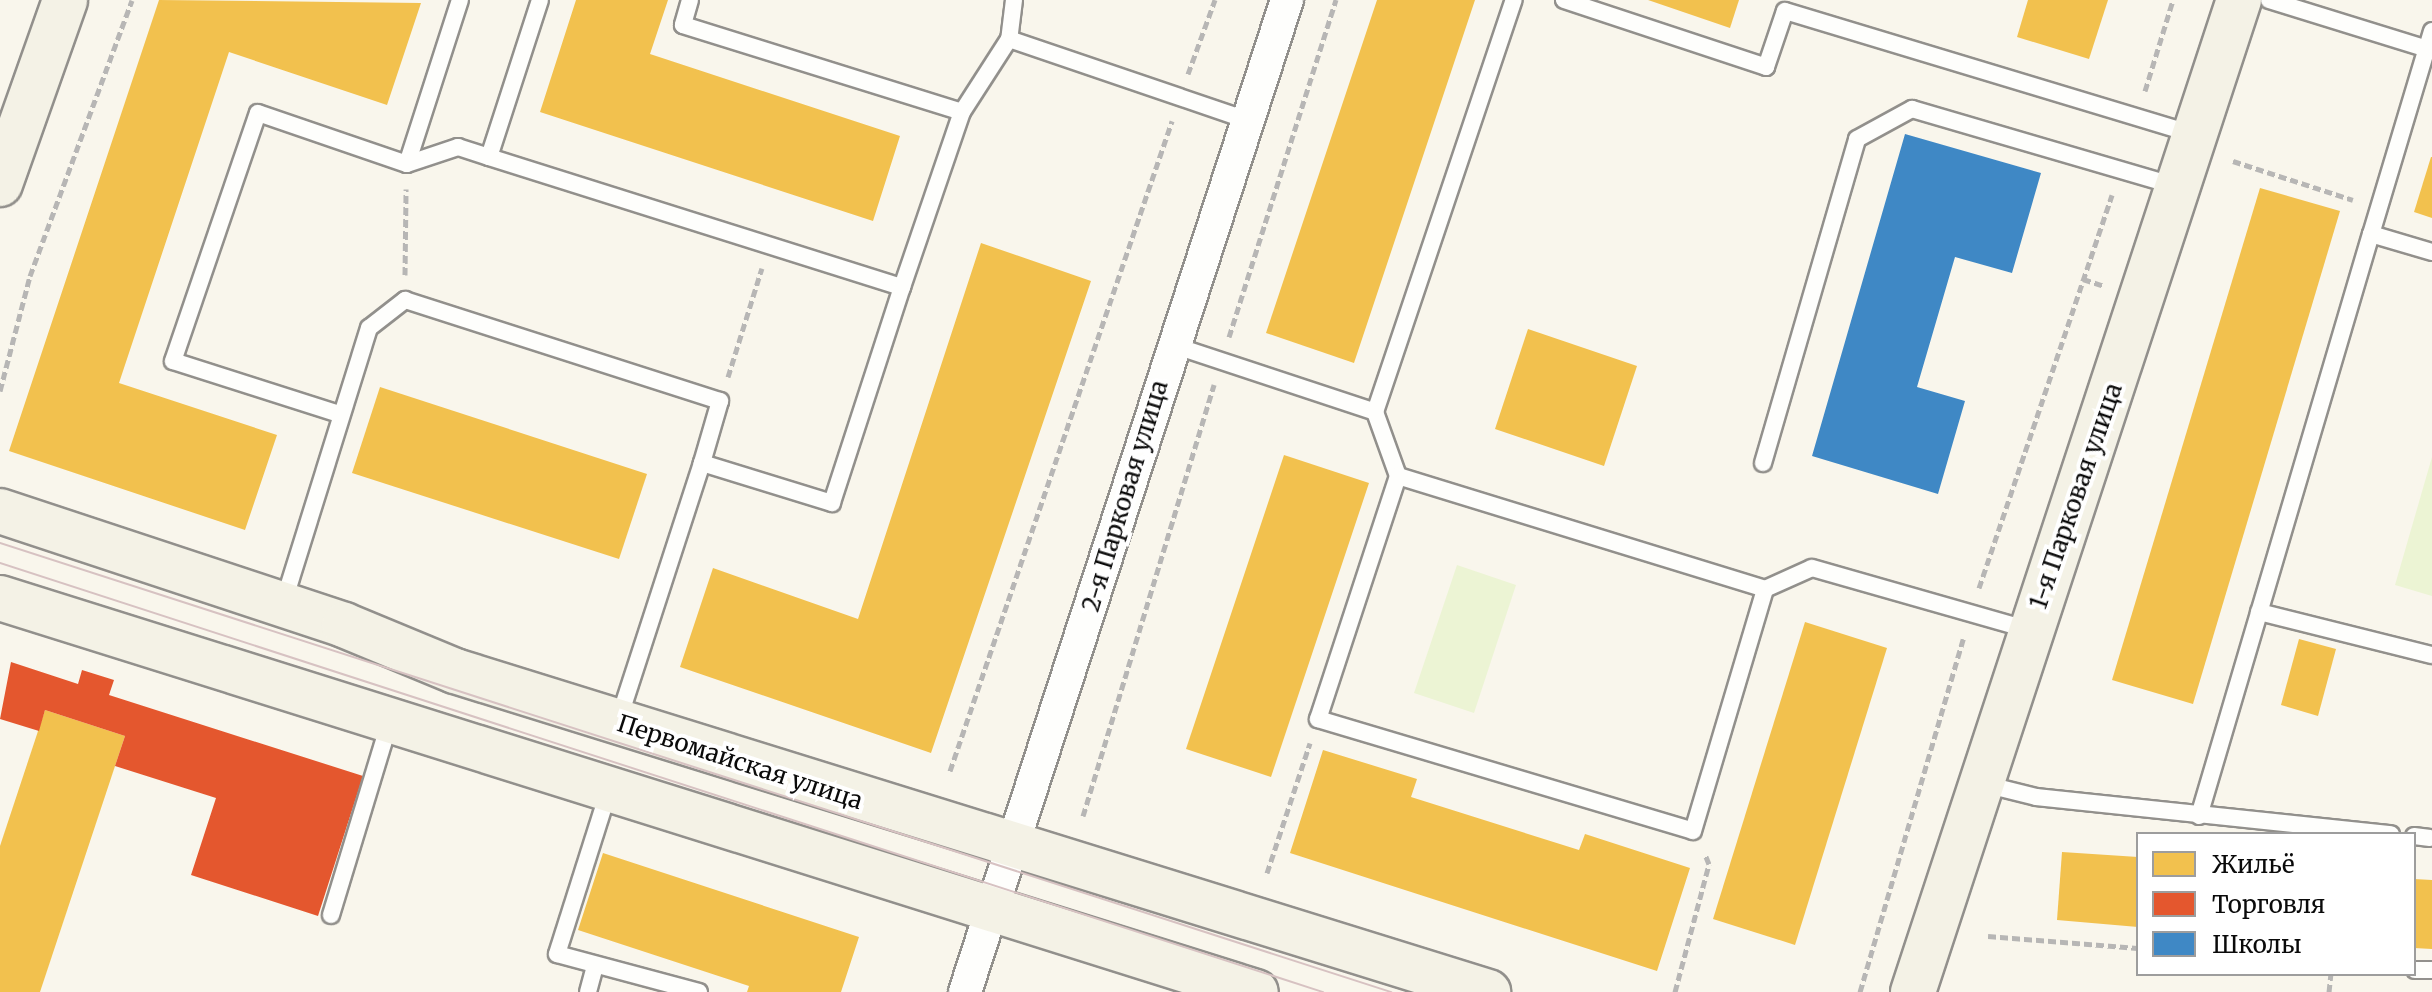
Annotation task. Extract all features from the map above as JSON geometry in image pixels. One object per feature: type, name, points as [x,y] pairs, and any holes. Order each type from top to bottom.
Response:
[{"type":"main road","points":[[4,160],[65,0]]},
{"type":"main road","name":"1-я Парковая улица","points":[[1913,992],[2198,135],[2239,0]]},
{"type":"main road","name":"Первомайская улица","points":[[0,511],[283,605],[618,723],[1014,849],[1488,992]]},
{"type":"main road","points":[[0,598],[610,785],[1256,992]]},
{"type":"street","name":"2-я Парковая улица","points":[[965,992],[1014,849],[1173,345],[1287,0]]},
{"type":"lane","points":[[407,164],[460,0]]},
{"type":"lane","points":[[489,157],[540,0]]},
{"type":"lane","points":[[690,0],[683,25],[962,112]]},
{"type":"lane","points":[[702,463],[832,503],[962,112],[1009,39],[1014,0]]},
{"type":"lane","points":[[1514,0],[1375,412],[1398,476],[1318,719],[1693,831],[1765,589]]},
{"type":"lane","points":[[1564,0],[1766,67],[1787,5],[2198,135]]},
{"type":"lane","points":[[2269,0],[2427,49]]},
{"type":"lane","points":[[2199,816],[2432,31]]},
{"type":"lane","points":[[1009,39],[1247,120]]},
{"type":"lane","points":[[1763,463],[1857,139],[1912,109],[2180,187]]},
{"type":"lane","points":[[339,414],[173,361],[258,113],[407,164],[458,147],[902,287]]},
{"type":"lane","points":[[2371,234],[2432,252]]},
{"type":"lane","points":[[283,605],[339,414],[369,328],[405,300],[720,401],[618,723]]},
{"type":"lane","points":[[1173,345],[1375,412]]},
{"type":"lane","points":[[1398,476],[1765,589],[1812,568],[1971,610],[2031,630]]},
{"type":"lane","points":[[2259,612],[2432,655]]},
{"type":"lane","points":[[331,915],[390,720]]},
{"type":"lane","points":[[1981,783],[2036,797],[2370,832]]},
{"type":"lane","points":[[610,785],[557,954],[699,992]]},
{"type":"lane","points":[[588,992],[595,965]]},
{"type":"path","points":[[0,391],[30,276],[132,0]]},
{"type":"path","points":[[950,771],[1215,0]]},
{"type":"path","points":[[1083,816],[1221,361],[1336,0]]},
{"type":"path","points":[[2137,117],[2173,0]]},
{"type":"path","points":[[2233,161],[2379,208]]},
{"type":"path","points":[[405,300],[407,164]]},
{"type":"path","points":[[1860,992],[1971,610],[2120,170]]},
{"type":"path","points":[[720,401],[769,245]]},
{"type":"path","points":[[1267,873],[1318,719]]},
{"type":"path","points":[[1675,992],[1709,864],[1693,831]]},
{"type":"path","points":[[1988,936],[2136,948]]},
{"type":"green space","points":[[2432,457],[2432,596],[2395,585]]},
{"type":"green space","points":[[1457,565],[1516,585],[1474,713],[1414,693]]},
{"type":"building: Жильё","points":[[159,0],[421,3],[387,105],[229,52],[119,383],[277,435],[245,530],[9,451]]},
{"type":"building: Жильё","points":[[576,0],[668,0],[650,54],[900,136],[873,221],[540,112]]},
{"type":"building: Жильё","points":[[1377,0],[1475,0],[1354,363],[1266,333]]},
{"type":"building: Жильё","points":[[1648,0],[1739,0],[1730,28]]},
{"type":"building: Жильё","points":[[2028,0],[2108,0],[2089,59],[2017,37]]},
{"type":"building: Жильё","points":[[2432,157],[2432,218],[2414,212]]},
{"type":"building: Жильё","points":[[2260,188],[2340,211],[2193,704],[2112,680]]},
{"type":"building: Жильё","points":[[981,243],[1091,281],[931,753],[680,667],[713,568],[858,619]]},
{"type":"building: Жильё","points":[[1528,329],[1637,366],[1604,466],[1495,429]]},
{"type":"building: Жильё","points":[[380,387],[647,474],[619,559],[352,473]]},
{"type":"building: Жильё","points":[[1284,455],[1369,483],[1271,777],[1186,749]]},
{"type":"building: Жильё","points":[[1805,622],[1887,648],[1795,945],[1713,919]]},
{"type":"building: Жильё","points":[[2299,639],[2336,649],[2318,716],[2281,705]]},
{"type":"building: Жильё","points":[[45,710],[125,736],[40,992],[0,992],[0,846]]},
{"type":"building: Жильё","points":[[1323,750],[1417,779],[1411,797],[1579,850],[1585,834],[1690,868],[1657,971],[1290,853]]},
{"type":"building: Жильё","points":[[2062,852],[2136,857],[2136,927],[2057,920]]},
{"type":"building: Жильё","points":[[603,853],[859,937],[841,992],[747,992],[749,986],[578,930]]},
{"type":"building: Жильё","points":[[2416,879],[2432,880],[2432,949],[2416,948]]},
{"type":"building: Торговля","points":[[11,662],[78,684],[82,670],[114,680],[109,695],[363,776],[318,916],[191,875],[216,798],[115,766],[125,736],[45,710],[39,731],[0,719]]},
{"type":"building: Школы","points":[[1905,134],[2041,173],[2012,273],[1955,257],[1917,387],[1965,401],[1938,494],[1812,456]]},
{"type":"tram line","points":[[0,543],[1391,992]]},
{"type":"tram line","points":[[0,563],[1323,992]]}]
